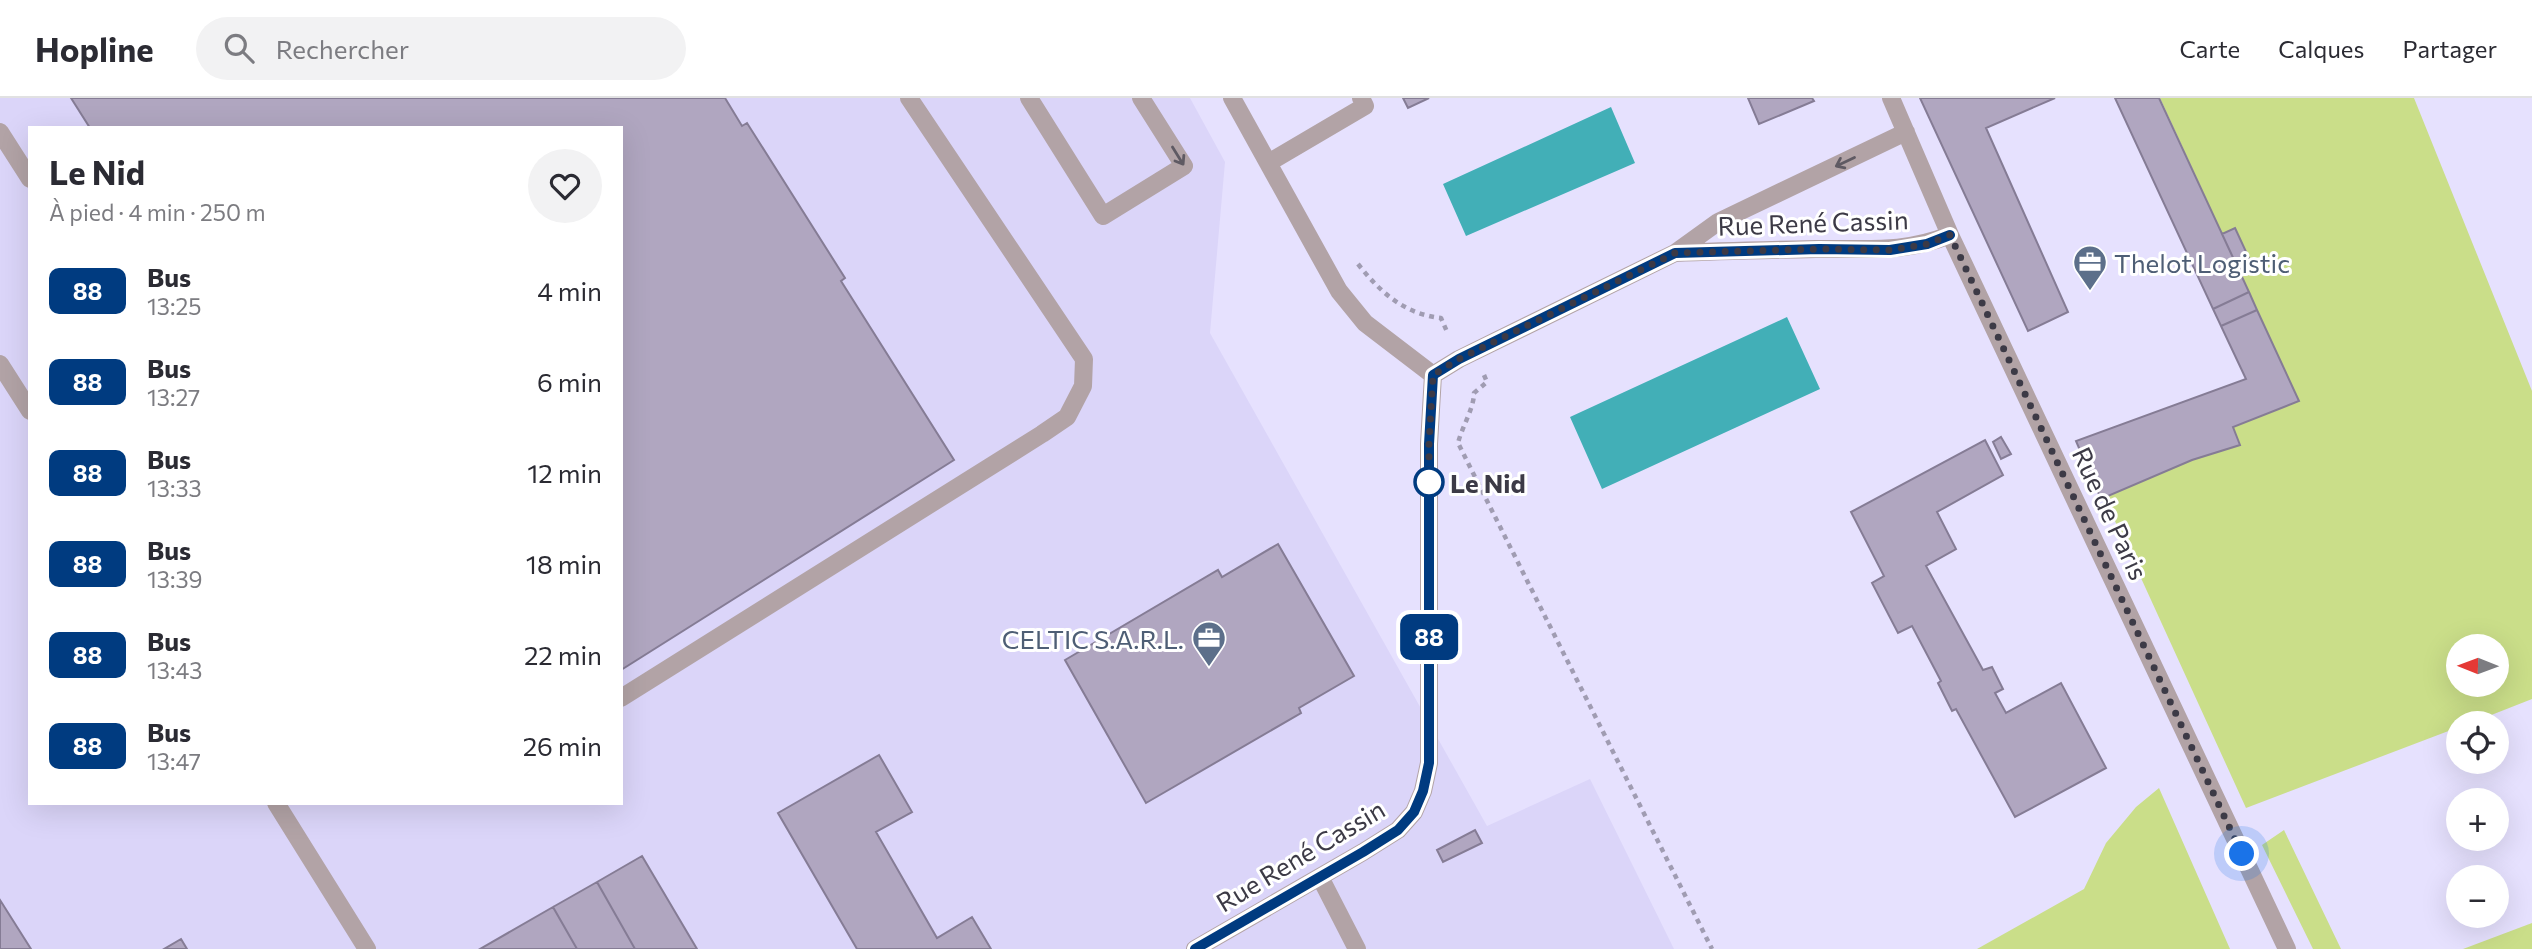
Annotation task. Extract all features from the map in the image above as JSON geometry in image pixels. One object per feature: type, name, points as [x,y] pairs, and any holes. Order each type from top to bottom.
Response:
[{"type":"street","points":[[623,697],[1042,434],[1066,417],[1083,386],[1084,359],[909,98]]},
{"type":"street","points":[[1029,98],[1103,216],[1184,166],[1141,98]]},
{"type":"street","points":[[1232,98],[1339,291],[1365,323],[1433,375]]},
{"type":"street","points":[[1268,163],[1365,106],[1361,98]]},
{"type":"street","name":"Rue de Paris","points":[[1891,98],[1950,235],[2287,949]]},
{"type":"street","points":[[0,132],[28,176]]},
{"type":"street","name":"Rue René Cassin","points":[[1195,949],[1398,830],[1414,812],[1423,791],[1429,763],[1429,444],[1433,375],[1466,355],[1675,253],[1718,222],[1906,132]]},
{"type":"street","name":"Rue René Cassin","points":[[1675,253],[1890,250],[1927,244],[1950,235]]},
{"type":"street","points":[[0,364],[28,408]]},
{"type":"street","points":[[277,805],[367,949]]},
{"type":"street","points":[[1320,877],[1357,949]]},
{"type":"path","points":[[1355,260],[1372,282],[1401,307],[1422,316],[1441,318],[1487,382],[1474,393]]},
{"type":"path","points":[[1466,355],[1474,401],[1458,443],[1712,949]]},
{"type":"shaded area","points":[[0,98],[1190,98],[1225,162],[1210,333],[1487,826],[1590,779],[1674,949],[0,949]]},
{"type":"shaded area","points":[[2160,98],[2414,98],[2532,391],[2532,699],[2502,711],[2446,711],[2446,732],[2246,808],[2104,497],[2233,427],[2299,401]]},
{"type":"shaded area","points":[[1611,107],[1635,163],[1466,236],[1443,184]]},
{"type":"shaded area","points":[[1787,317],[1820,389],[1602,489],[1570,417]]},
{"type":"shaded area","points":[[2159,788],[2230,949],[1977,949],[2084,889],[2106,843],[2136,807]]},
{"type":"shaded area","points":[[2284,830],[2341,949],[2313,949],[2262,845]]},
{"type":"shaded area","points":[[2532,923],[2532,949],[2463,949]]},
{"type":"building","points":[[71,98],[725,98],[742,126],[747,123],[845,278],[841,281],[954,460],[623,669],[623,126],[89,126]]},
{"type":"building","points":[[1403,98],[1429,98],[1408,108]]},
{"type":"building","points":[[1748,98],[1812,98],[1814,101],[1759,124]]},
{"type":"building","points":[[1920,98],[2055,98],[1986,128],[2068,312],[2028,331]]},
{"type":"building","points":[[2115,98],[2159,98],[2249,292],[2213,309]]},
{"type":"building","points":[[2235,228],[2254,269],[2241,275],[2222,234]]},
{"type":"building","points":[[2249,292],[2257,310],[2221,326],[2213,309]]},
{"type":"building","points":[[2257,310],[2299,401],[2233,427],[2240,445],[2192,460],[2101,499],[2076,441],[2246,379],[2221,326]]},
{"type":"building","points":[[2001,437],[2011,454],[2001,459],[1993,442]]},
{"type":"building","points":[[1985,440],[2003,475],[1937,512],[1956,549],[1926,566],[1983,670],[1992,667],[2003,689],[1995,693],[2006,713],[2061,683],[2106,768],[2015,817],[1956,709],[1952,711],[1938,683],[1941,681],[1912,626],[1898,633],[1872,583],[1884,576],[1851,512]]},
{"type":"building","name":"CELTIC S.A.R.L.","points":[[1278,544],[1354,676],[1299,708],[1301,713],[1146,803],[1065,660],[1218,570],[1222,577]]},
{"type":"building","points":[[879,755],[912,812],[876,832],[937,938],[972,917],[991,949],[857,949],[778,813]]},
{"type":"building","points":[[1475,830],[1482,843],[1443,862],[1437,850]]},
{"type":"building","points":[[642,856],[697,949],[635,949],[597,882]]},
{"type":"building","points":[[597,882],[635,949],[577,949],[553,907]]},
{"type":"building","points":[[0,900],[31,949],[0,949]]},
{"type":"building","points":[[553,907],[577,949],[480,949]]},
{"type":"building","points":[[181,939],[187,949],[164,949]]},
{"type":"bus line","name":"88","points":[[1195,949],[1398,830],[1414,812],[1423,791],[1429,763],[1429,444],[1433,375],[1459,359],[1675,253],[1890,250],[1927,244],[1950,235]]},
{"type":"place","name":"Thelot Logistic","points":[[2090,292]]},
{"type":"place","name":"Le Nid","points":[[1429,482]]},
{"type":"place","name":"CELTIC S.A.R.L.","points":[[1209,668]]},
{"type":"route","points":[[1429,482],[1433,375],[1459,359],[1675,253],[1890,250],[1927,244],[1950,235],[2242,854]]}]
